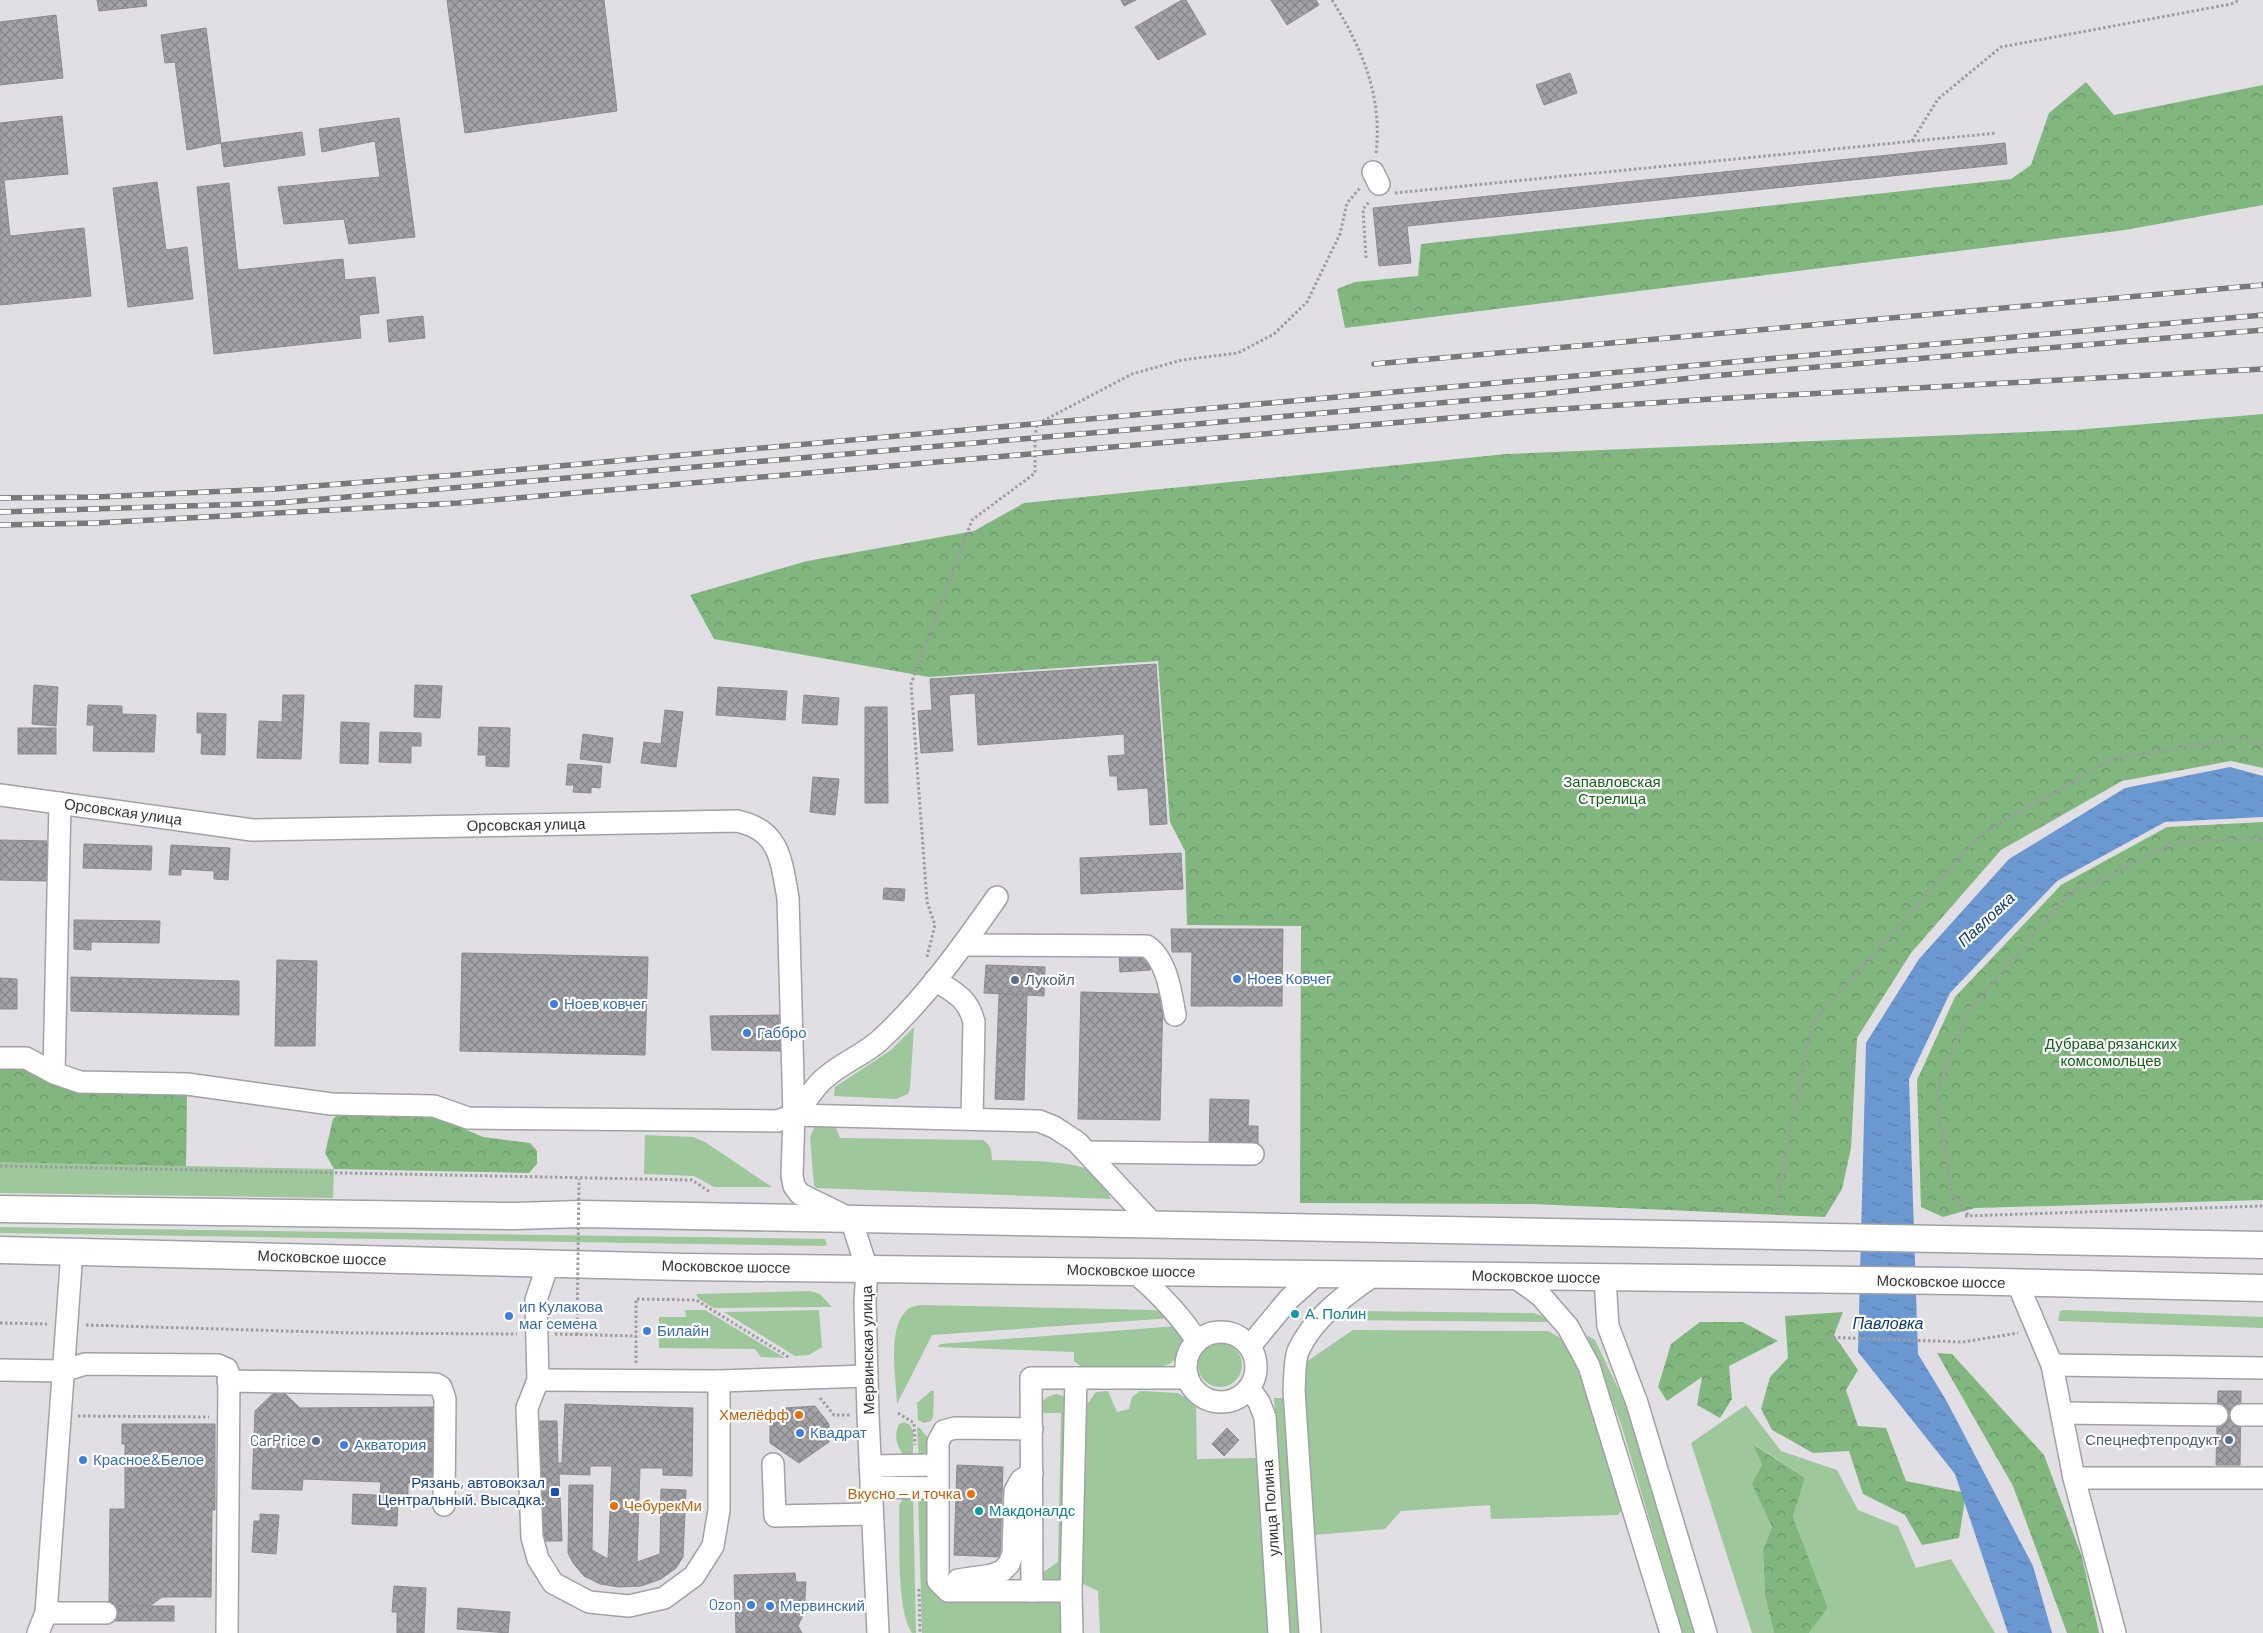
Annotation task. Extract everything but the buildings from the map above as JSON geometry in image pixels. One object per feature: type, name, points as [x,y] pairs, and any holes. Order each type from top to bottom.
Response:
[{"type":"main road","points":[[0,1209],[851,1219],[1154,1225],[1782,1229],[1957,1227],[2263,1245]]},
{"type":"main road","name":"Московское шоссе","points":[[0,1250],[548,1264],[1374,1274],[1605,1279],[1955,1281],[2263,1288]]},
{"type":"street","name":"Орсовская улица","points":[[0,795],[252,830],[737,821],[754,825],[766,833],[774,845],[782,867],[788,898],[794,1114],[792,1176],[794,1186],[800,1194],[851,1219]]},
{"type":"street","points":[[54,1072],[60,803]]},
{"type":"street","points":[[0,1058],[26,1058],[80,1082],[187,1084],[331,1104],[434,1106],[468,1118],[767,1123],[787,1119],[794,1114],[820,1082],[879,1041],[909,1012],[964,945],[997,897]]},
{"type":"street","points":[[964,945],[1147,946],[1153,951],[1167,979],[1176,1015]]},
{"type":"street","points":[[935,980],[962,998],[971,1008],[974,1022],[972,1118]]},
{"type":"street","points":[[794,1114],[1039,1121],[1068,1135],[1087,1152],[1154,1225]]},
{"type":"street","points":[[1087,1152],[1253,1154]]},
{"type":"street","name":"Мервинская улица","points":[[851,1219],[867,1269],[865,1302],[867,1376],[878,1633]]},
{"type":"street","points":[[38,1633],[46,1613],[72,1251]]},
{"type":"street","points":[[548,1264],[536,1300],[538,1380],[527,1408],[532,1537],[538,1559],[553,1583],[589,1602],[628,1606],[664,1598],[694,1576],[713,1546],[719,1510],[719,1381]]},
{"type":"street","points":[[1133,1271],[1162,1296],[1185,1322],[1197,1341]]},
{"type":"street","points":[[1250,1346],[1289,1299],[1317,1274]]},
{"type":"street","points":[[1310,1633],[1294,1390],[1297,1353],[1317,1323],[1344,1296],[1374,1274]]},
{"type":"street","points":[[1515,1277],[1542,1296],[1568,1326],[1589,1366],[1670,1633]]},
{"type":"street","points":[[1605,1279],[1608,1326],[1637,1403],[1706,1633]]},
{"type":"street","points":[[2017,1282],[2052,1365],[2074,1478],[2115,1633]]},
{"type":"street","points":[[1225,1332],[1243,1339],[1250,1346],[1255,1356],[1257,1367],[1255,1378],[1241,1396],[1232,1400],[1210,1400],[1193,1388],[1188,1378],[1187,1358],[1197,1341],[1205,1335],[1225,1332]]},
{"type":"street","points":[[0,1370],[63,1371],[85,1364],[218,1365],[226,1369],[228,1381],[227,1633]]},
{"type":"street","points":[[2052,1365],[2263,1368]]},
{"type":"street","points":[[538,1380],[719,1381],[867,1376]]},
{"type":"street","points":[[1032,1591],[1031,1378],[1188,1378]]},
{"type":"street","points":[[1072,1633],[1071,1591],[1076,1378]]},
{"type":"street","points":[[228,1381],[436,1384],[440,1388],[444,1399],[444,1505]]},
{"type":"street","name":"улица Полина","points":[[1249,1388],[1259,1402],[1265,1417],[1279,1633]]},
{"type":"street","points":[[2062,1413],[2217,1415]]},
{"type":"street","points":[[2241,1415],[2263,1415]]},
{"type":"street","points":[[1032,1429],[955,1428],[944,1431],[938,1442],[938,1582],[948,1590],[1071,1591]]},
{"type":"street","points":[[773,1464],[775,1516],[872,1514]]},
{"type":"street","points":[[870,1466],[938,1465]]},
{"type":"street","points":[[938,1519],[943,1528],[946,1572],[952,1579],[962,1581],[1002,1571],[1009,1564],[1013,1553],[1015,1491],[1021,1480],[1032,1473]]},
{"type":"street","points":[[2074,1478],[2263,1478]]},
{"type":"street","points":[[871,1487],[938,1488]]},
{"type":"street","points":[[46,1613],[106,1613]]},
{"type":"path","points":[[1332,0],[1348,25],[1371,79],[1378,132],[1379,186],[1363,210],[1366,258]]},
{"type":"path","points":[[1912,142],[1938,99],[2001,47],[2231,4],[2240,0]]},
{"type":"path","points":[[926,960],[935,925],[927,902],[911,684],[972,520],[1035,473],[1037,424],[1132,374],[1182,360],[1238,353],[1274,334],[1307,302],[1340,234],[1347,203],[1379,186],[1996,134]]},
{"type":"path","points":[[1782,1229],[1780,1186],[1813,1022],[1980,835],[2112,759],[2242,738],[2263,745]]},
{"type":"path","points":[[1968,1214],[1952,1195],[1936,1092],[1969,1011],[2067,896],[2172,844],[2258,837],[2263,840]]},
{"type":"path","points":[[0,1166],[692,1180],[709,1192],[718,1192]]},
{"type":"path","points":[[577,1335],[579,1179]]},
{"type":"path","points":[[1957,1227],[1968,1214],[2263,1206]]},
{"type":"path","points":[[637,1380],[636,1299],[696,1300]]},
{"type":"path","points":[[0,1322],[353,1333],[636,1336]]},
{"type":"path","points":[[1823,1338],[1963,1342],[2038,1330]]},
{"type":"path","points":[[60,1416],[228,1417]]},
{"type":"green space","points":[[2086,82],[2114,115],[2263,85],[2263,205],[2125,230],[1345,328],[1337,289],[1355,282],[1418,276],[1421,244],[2011,179],[2031,165],[2049,113]]},
{"type":"green space","name":"Запавловская Стрелица","points":[[2263,414],[2263,768],[2231,761],[2122,781],[2001,850],[1911,953],[1857,1038],[1851,1148],[1842,1189],[1825,1217],[1532,1204],[1300,1203],[1301,926],[1187,925],[1185,851],[1170,822],[1158,661],[929,677],[714,639],[690,595],[807,561],[974,531],[1024,503],[1506,454],[2075,430]]},
{"type":"green space","name":"Дубрава рязанских комсомольцев","points":[[2263,822],[2263,1200],[1975,1208],[1943,1217],[1921,1207],[1917,1080],[1955,997],[2061,885],[2167,827]]},
{"type":"green space","points":[[914,1027],[908,1094],[896,1099],[834,1096],[835,1087],[891,1050]]},
{"type":"green space","points":[[0,1058],[54,1073],[187,1084],[186,1166],[334,1169],[333,1198],[0,1193]]},
{"type":"green space","points":[[0,1058],[54,1073],[187,1084],[186,1166],[0,1162]]},
{"type":"green space","points":[[344,1109],[425,1112],[483,1137],[530,1143],[537,1151],[537,1164],[529,1173],[334,1169],[325,1153],[333,1119]]},
{"type":"green space","points":[[831,1123],[836,1128],[840,1138],[983,1140],[990,1147],[992,1160],[1063,1163],[1090,1170],[1100,1177],[1111,1199],[817,1188],[814,1186],[810,1137],[815,1126]]},
{"type":"green space","points":[[645,1135],[693,1137],[705,1142],[772,1187],[714,1187],[694,1176],[644,1174]]},
{"type":"green space","points":[[0,1227],[825,1239],[827,1244],[825,1246],[0,1233]]},
{"type":"green space","points":[[810,1291],[820,1294],[832,1307],[714,1308],[699,1299],[696,1294]]},
{"type":"green space","points":[[920,1305],[1154,1310],[1167,1313],[1172,1318],[932,1335],[897,1404],[894,1368],[896,1330],[900,1319],[906,1311]]},
{"type":"green space","points":[[685,1310],[705,1310],[785,1358],[761,1357],[755,1349],[659,1348],[659,1317],[686,1317]]},
{"type":"green space","points":[[819,1310],[822,1347],[809,1355],[795,1356],[724,1312]]},
{"type":"green space","points":[[1352,1311],[1534,1313],[1542,1316],[1549,1322],[1334,1320]]},
{"type":"green space","points":[[2060,1311],[2263,1317],[2263,1328],[2058,1321]]},
{"type":"green space","points":[[1843,1312],[1834,1335],[1858,1370],[1846,1390],[1858,1426],[1886,1428],[1906,1481],[1966,1493],[1959,1538],[1922,1545],[1905,1515],[1863,1494],[1849,1451],[1813,1453],[1772,1430],[1761,1409],[1770,1377],[1788,1358],[1785,1316]]},
{"type":"green space","points":[[1700,1322],[1743,1322],[1778,1341],[1729,1366],[1732,1399],[1720,1418],[1697,1405],[1702,1377],[1667,1401],[1658,1387],[1671,1344]]},
{"type":"green space","points":[[1178,1326],[1183,1333],[1177,1356],[1172,1362],[1154,1368],[1082,1367],[1074,1361],[1074,1352],[938,1347],[940,1344]]},
{"type":"green space","points":[[1353,1330],[1548,1331],[1566,1341],[1584,1379],[1624,1508],[1618,1515],[1491,1519],[1490,1505],[1401,1511],[1385,1529],[1314,1535],[1304,1379],[1306,1362]]},
{"type":"green space","points":[[1587,1335],[1595,1340],[1629,1411],[1695,1633],[1683,1633],[1621,1424]]},
{"type":"green space","points":[[1220,1343],[1232,1347],[1238,1353],[1242,1365],[1238,1377],[1232,1383],[1220,1387],[1208,1383],[1202,1377],[1198,1365],[1202,1353],[1208,1347]]},
{"type":"green space","points":[[1937,1353],[1952,1354],[2044,1455],[2082,1557],[2099,1633],[2067,1633],[2013,1486]]},
{"type":"green space","points":[[931,1391],[934,1391],[933,1417],[931,1421],[924,1423],[918,1420],[917,1403]]},
{"type":"green space","points":[[1108,1391],[1117,1412],[1129,1409],[1132,1397],[1140,1391],[1178,1393],[1196,1404],[1197,1459],[1258,1458],[1271,1633],[1100,1633],[1098,1591],[1079,1582],[1083,1410],[1096,1392]]},
{"type":"green space","points":[[1056,1394],[1063,1396],[1068,1407],[1062,1583],[1053,1588],[1036,1577],[1058,1562],[1061,1413],[1042,1413],[1042,1402],[1047,1397]]},
{"type":"green space","points":[[1274,1398],[1284,1398],[1300,1633],[1290,1633]]},
{"type":"green space","points":[[1746,1405],[1781,1451],[1837,1470],[1858,1510],[1898,1526],[1916,1568],[1951,1559],[1995,1633],[1809,1633],[1828,1608],[1793,1517],[1805,1478],[1754,1444],[1762,1465],[1753,1484],[1772,1527],[1763,1550],[1765,1596],[1774,1633],[1752,1633],[1691,1443]]},
{"type":"green space","points":[[904,1422],[910,1425],[913,1431],[913,1459],[905,1458],[897,1441],[897,1429],[899,1424]]},
{"type":"green space","points":[[919,1427],[932,1443],[930,1456],[919,1460],[917,1428]]},
{"type":"green space","points":[[1753,1444],[1805,1478],[1793,1517],[1828,1608],[1809,1633],[1774,1633],[1765,1596],[1763,1550],[1772,1527],[1752,1484],[1762,1465]]},
{"type":"green space","points":[[913,1494],[916,1633],[912,1633],[903,1608],[899,1553],[899,1505],[905,1496]]},
{"type":"green space","points":[[918,1495],[933,1500],[933,1587],[1060,1601],[1064,1609],[1064,1633],[922,1633]]},
{"type":"water","name":"Павловка","points":[[2230,767],[2263,776],[2263,817],[2165,822],[2057,881],[1950,993],[1909,1079],[1918,1354],[1946,1400],[2033,1566],[2052,1633],[2008,1633],[1955,1474],[1858,1352],[1866,1043],[1919,959],[2009,859],[2125,788]]},
{"type":"railway","points":[[1374,364],[2263,285]]},
{"type":"railway","points":[[0,498],[96,497],[275,489],[456,475],[2263,315]]},
{"type":"railway","points":[[0,512],[276,503],[1533,395],[1710,376],[2263,330]]},
{"type":"railway","points":[[0,525],[96,523],[458,503],[1531,411],[1712,399],[2263,369]]},
{"type":"place","name":"Ноев Ковчег","points":[[1237,979]]},
{"type":"place","name":"Лукойл","points":[[1015,980]]},
{"type":"place","name":"Ноев ковчег","points":[[554,1004]]},
{"type":"place","name":"Габбро","points":[[747,1033]]},
{"type":"place","name":"А. Полин","points":[[1295,1314]]},
{"type":"place","name":"ип Кулакова маг семена","points":[[509,1316]]},
{"type":"place","name":"Билайн","points":[[647,1331]]},
{"type":"place","name":"Хмелёфф","points":[[799,1415]]},
{"type":"place","name":"Квадрат","points":[[800,1433]]},
{"type":"place","name":"Спецнефтепродукт","points":[[2229,1440]]},
{"type":"place","name":"CarPrice","points":[[316,1441]]},
{"type":"place","name":"Акватория","points":[[344,1445]]},
{"type":"place","name":"Красное&Белое","points":[[83,1460]]},
{"type":"place","name":"Рязань, автовокзал Центральный. Высадка.","points":[[555,1492]]},
{"type":"place","name":"Вкусно — и точка","points":[[971,1494]]},
{"type":"place","name":"ЧебурекМи","points":[[614,1506]]},
{"type":"place","name":"Макдоналдс","points":[[979,1511]]},
{"type":"place","name":"Ozon","points":[[751,1605]]},
{"type":"place","name":"Мервинский","points":[[770,1606]]}]
